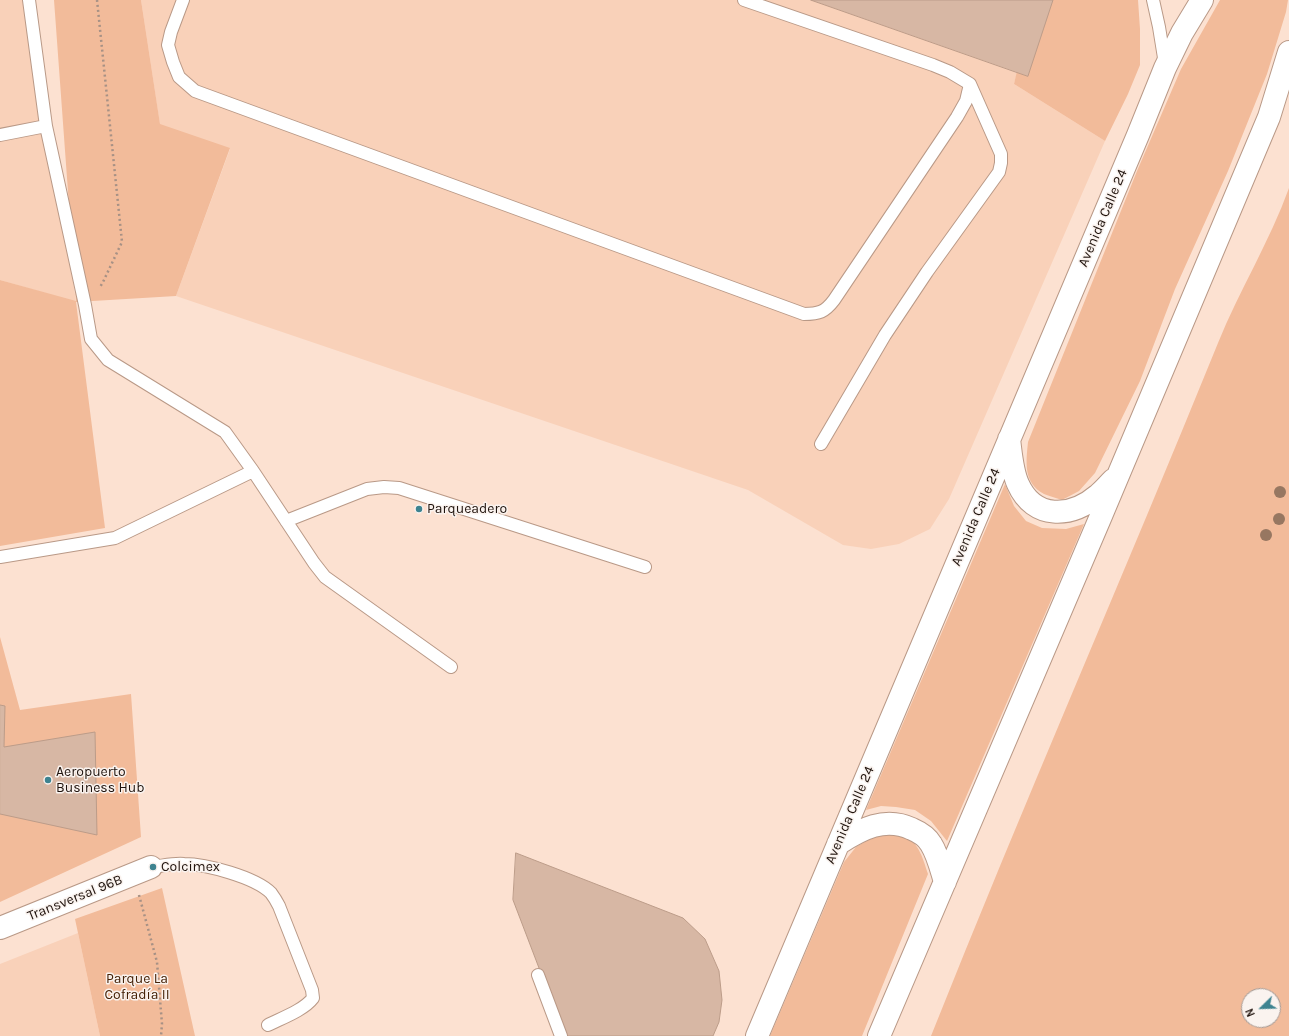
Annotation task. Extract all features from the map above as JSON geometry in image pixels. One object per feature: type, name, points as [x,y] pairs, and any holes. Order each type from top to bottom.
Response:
[{"type":"main road","name":"Avenida Calle 24","points":[[757,1036],[1165,68],[1182,33],[1202,0]]},
{"type":"main road","points":[[879,1036],[1118,476],[1269,117],[1289,52]]},
{"type":"main road","points":[[1009,439],[1018,484],[1029,499],[1040,509],[1055,512],[1069,510],[1083,505],[1097,496],[1118,476]]},
{"type":"main road","points":[[838,844],[866,828],[885,823],[902,824],[919,832],[931,844],[939,861],[945,882]]},
{"type":"main road","name":"Transversal 96B","points":[[0,928],[151,867]]},
{"type":"lane","points":[[29,0],[46,126],[91,339],[108,360],[225,432],[325,577],[451,667]]},
{"type":"lane","points":[[183,0],[171,32],[168,45],[179,77],[195,90],[804,314],[816,314],[828,308],[834,300],[957,117],[966,101],[970,84]]},
{"type":"lane","points":[[744,0],[945,69],[970,84],[1001,154],[999,172],[927,272],[886,335],[821,444]]},
{"type":"lane","points":[[1153,0],[1165,68]]},
{"type":"lane","points":[[0,135],[46,126]]},
{"type":"lane","points":[[0,557],[116,538],[253,471]]},
{"type":"lane","points":[[286,522],[367,489],[384,487],[399,488],[645,567]]},
{"type":"lane","points":[[151,867],[184,864],[214,868],[244,877],[262,886],[271,894],[279,906],[312,990],[313,998],[303,1007],[268,1025]]},
{"type":"lane","points":[[538,975],[561,1036]]},
{"type":"path","points":[[85,305],[103,282],[122,242],[98,0]]},
{"type":"path","points":[[123,879],[140,896],[157,962],[162,1024],[161,1036]]},
{"type":"shaded area","points":[[0,0],[35,0],[76,302],[0,280]]},
{"type":"shaded area","points":[[141,0],[1038,0],[1014,84],[1105,141],[949,499],[930,529],[899,544],[871,549],[843,545],[748,490],[176,296],[230,149],[160,125]]},
{"type":"shaded area","points":[[78,933],[100,1036],[0,1036],[0,964]]},
{"type":"green space","points":[[54,0],[141,0],[160,124],[230,148],[176,296],[76,302],[105,528],[0,546],[0,280],[76,301]]},
{"type":"green space","points":[[1038,0],[1138,0],[1140,65],[1128,94],[1105,141],[1014,84],[1026,32]]},
{"type":"green space","points":[[1220,0],[1288,0],[1286,12],[1267,74],[1228,171],[1175,289],[1140,381],[1095,473],[1079,491],[1062,500],[1048,496],[1037,489],[1029,478],[1027,471],[1028,442],[1137,171],[1181,69]]},
{"type":"green space","points":[[1289,188],[1289,1036],[931,1036],[1001,862],[1226,324],[1273,227]]},
{"type":"green space","points":[[1005,484],[1014,506],[1026,521],[1042,528],[1066,529],[1084,524],[947,841],[931,821],[915,810],[881,806],[866,810]]},
{"type":"green space","points":[[0,637],[20,710],[131,694],[141,837],[0,902]]},
{"type":"green space","points":[[884,835],[900,835],[911,840],[919,850],[928,874],[862,1036],[770,1036],[844,862],[856,847],[870,839]]},
{"type":"green space","name":"Parque La Cofradía II","points":[[162,888],[195,1036],[100,1036],[75,919]]},
{"type":"building","points":[[811,0],[1053,0],[1028,76]]},
{"type":"building","name":"Aeropuerto Business Hub","points":[[0,705],[5,706],[4,747],[95,732],[97,835],[0,814]]},
{"type":"building","points":[[516,853],[683,918],[705,939],[719,971],[722,1000],[719,1022],[713,1036],[565,1036],[513,900]]},
{"type":"place","name":"Parqueadero","points":[[419,509]]},
{"type":"place","name":"Aeropuerto Business Hub","points":[[48,780]]},
{"type":"place","name":"Colcimex","points":[[153,867]]}]
